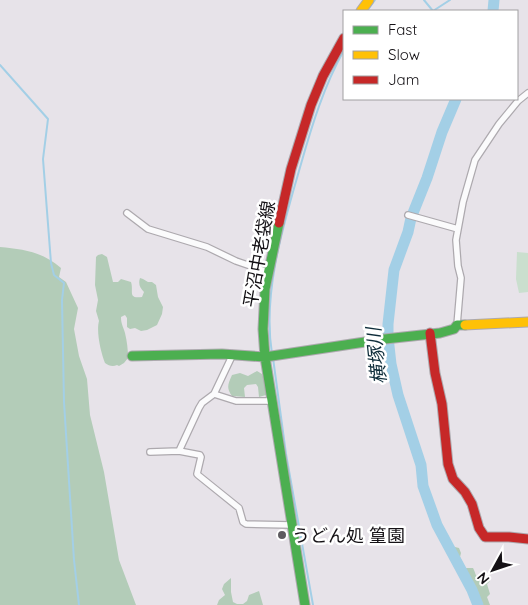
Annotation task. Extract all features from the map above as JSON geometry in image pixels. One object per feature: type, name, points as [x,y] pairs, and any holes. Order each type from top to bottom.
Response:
[{"type":"street","name":"平沼中老袋線","points":[[305,605],[265,357],[265,289],[291,170],[311,105],[323,76],[343,40]]},
{"type":"street","points":[[457,326],[461,278],[456,253],[456,240],[476,160],[518,100],[528,92]]},
{"type":"street","points":[[127,213],[148,229],[207,247],[236,261],[268,272]]},
{"type":"street","points":[[408,215],[458,230]]},
{"type":"street","points":[[132,356],[233,354],[265,357],[450,331],[457,326],[528,322]]},
{"type":"street","points":[[430,333],[435,373],[442,404],[448,464],[454,479],[472,504],[479,528],[484,537],[528,539]]},
{"type":"street","points":[[179,451],[199,408],[202,403],[214,394],[233,354]]},
{"type":"street","points":[[214,394],[236,401],[272,401]]},
{"type":"street","points":[[150,452],[179,451],[200,455],[197,474],[239,508],[243,522],[246,524],[292,525]]},
{"type":"green space","points":[[0,247],[32,252],[47,258],[61,268],[59,277],[66,282],[78,308],[74,329],[79,356],[87,379],[90,415],[104,472],[119,560],[136,605],[0,605]]},
{"type":"green space","points":[[517,252],[528,253],[528,292],[519,293],[516,279]]},
{"type":"green space","points":[[102,254],[107,257],[113,282],[118,282],[121,279],[131,282],[133,296],[142,297],[144,292],[140,286],[140,278],[152,282],[156,285],[158,297],[163,307],[157,325],[147,330],[130,329],[127,327],[125,315],[121,317],[128,349],[128,358],[119,366],[111,366],[105,363],[99,342],[99,321],[96,311],[98,300],[95,285],[96,257]]},
{"type":"green space","points":[[257,371],[262,374],[267,388],[266,395],[259,397],[256,384],[247,385],[244,388],[245,397],[232,396],[228,386],[232,375],[240,373],[248,376]]},
{"type":"green space","points":[[451,547],[459,548],[460,557],[465,568],[473,568],[478,578],[488,577],[490,581],[487,584],[490,594],[487,597],[490,605],[481,605],[474,589],[462,577],[450,555]]},
{"type":"green space","points":[[231,578],[233,602],[243,604],[247,601],[249,595],[259,591],[263,605],[217,605],[219,600],[225,595],[222,589],[224,584]]},
{"type":"waterway","points":[[368,10],[375,0]]},
{"type":"waterway","points":[[424,0],[432,10]]},
{"type":"waterway","points":[[435,10],[450,0]]},
{"type":"waterway","name":"横塚川","points":[[493,10],[494,0]]},
{"type":"waterway","points":[[272,354],[270,306],[276,258],[314,120],[330,78],[343,52]]},
{"type":"waterway","points":[[0,65],[48,119],[43,159],[51,263],[54,275],[64,283],[62,300],[64,402],[74,560],[79,605]]},
{"type":"waterway","name":"横塚川","points":[[456,100],[442,132],[394,270],[388,337],[391,364],[398,395],[421,465],[423,486],[437,525],[472,590],[478,605]]},
{"type":"waterway","points":[[273,358],[286,454],[313,605]]},
{"type":"traffic: fast","points":[[279,223],[265,289],[263,329],[265,357],[305,605]]},
{"type":"traffic: fast","points":[[132,356],[222,354],[265,357],[385,339],[440,333],[454,329],[457,325],[465,325]]},
{"type":"traffic: slow","points":[[362,10],[369,0]]},
{"type":"traffic: slow","points":[[465,325],[528,322]]},
{"type":"traffic: jam","points":[[279,223],[291,169],[311,105],[323,76],[343,40]]},
{"type":"traffic: jam","points":[[430,333],[435,373],[442,404],[448,464],[453,479],[465,492],[472,504],[479,528],[485,537],[528,539]]},
{"type":"place","name":"うどん処 篁園","points":[[282,535]]}]
